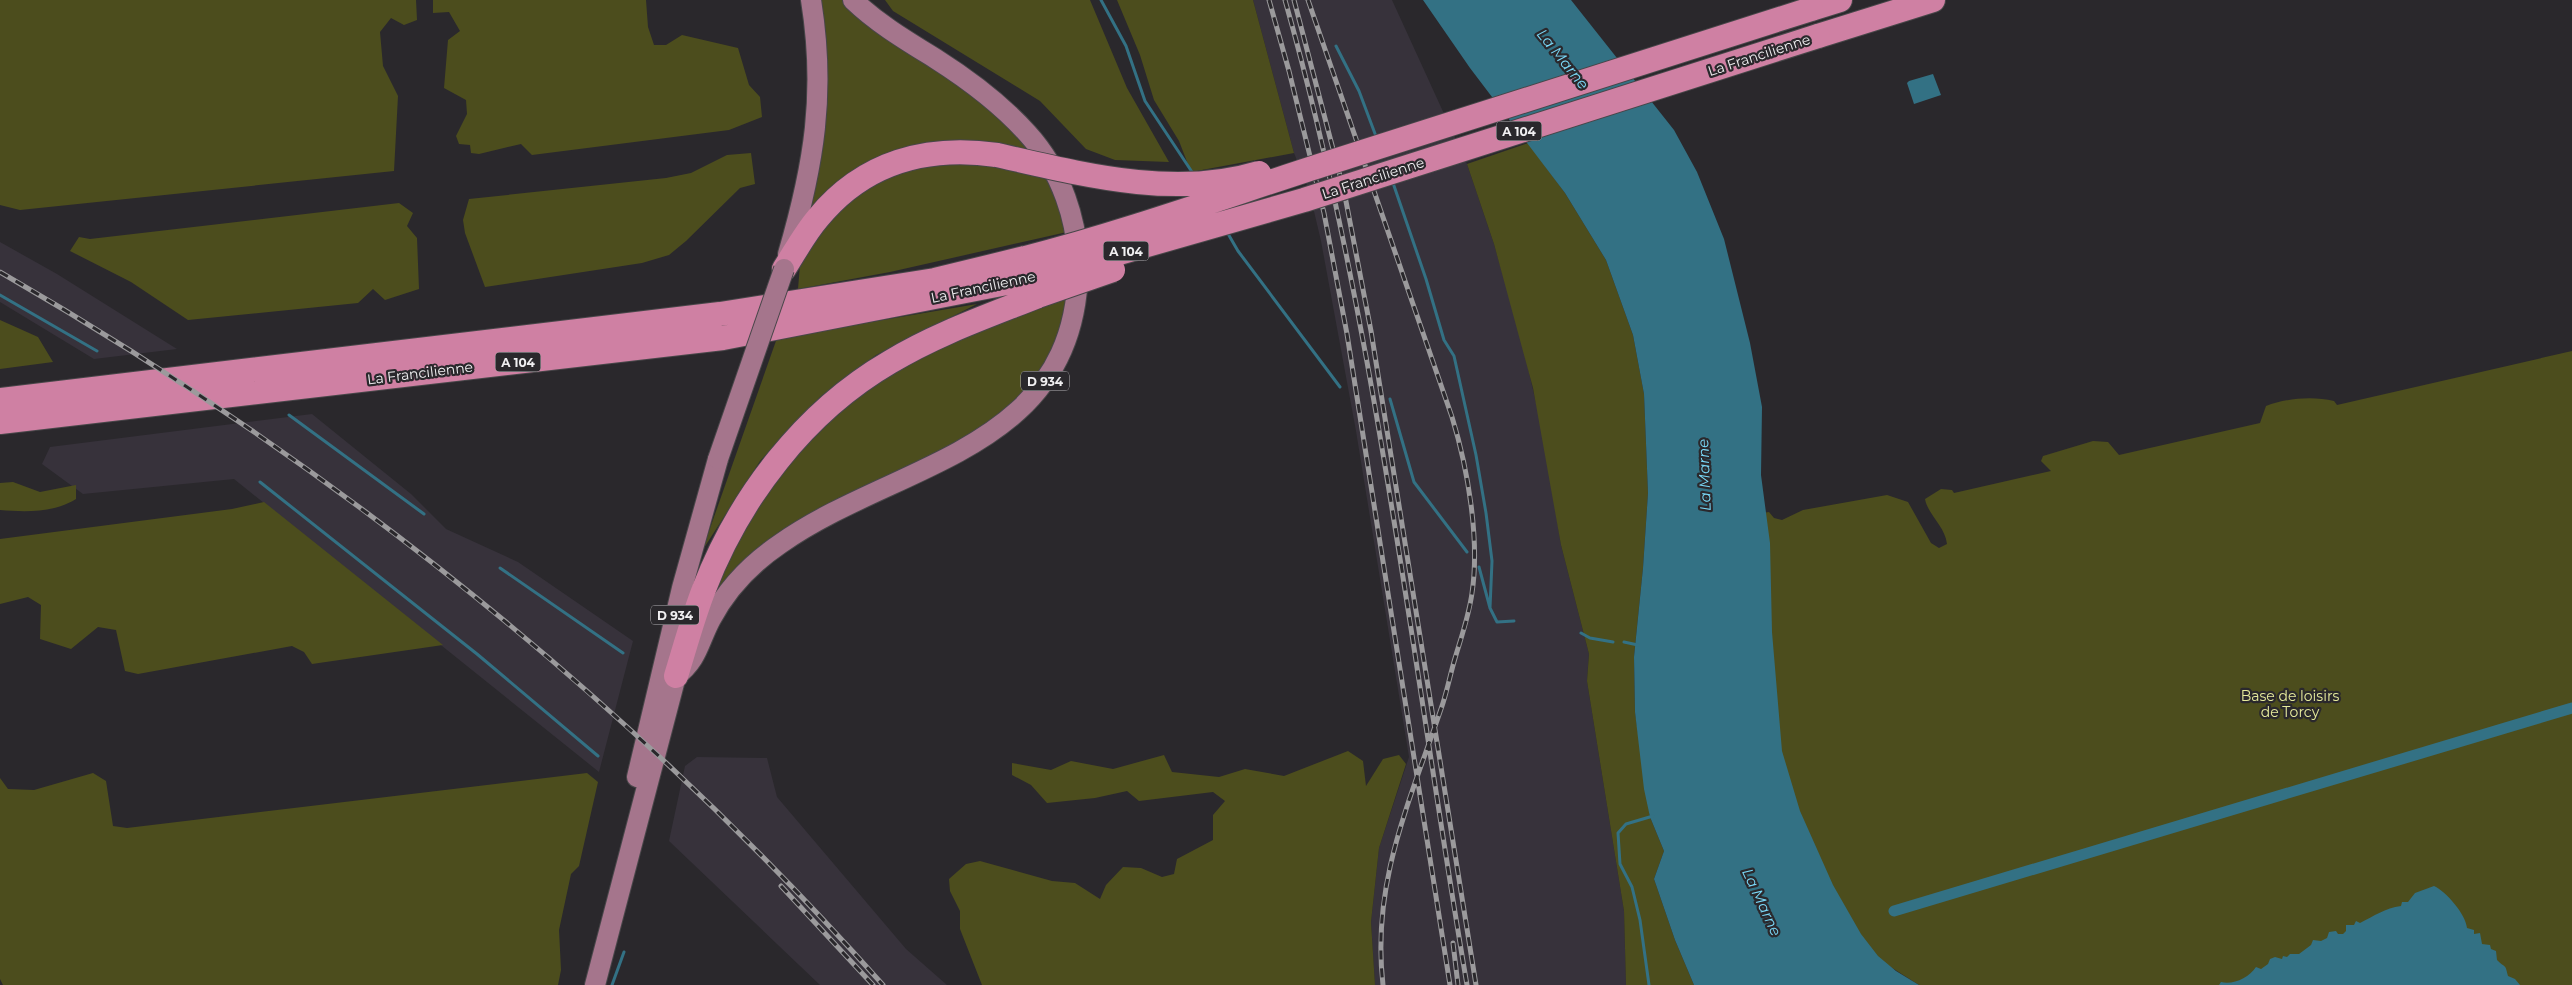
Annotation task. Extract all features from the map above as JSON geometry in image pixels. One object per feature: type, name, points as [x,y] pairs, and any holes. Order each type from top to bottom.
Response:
[{"type":"highway","name":"La Francilienne","points":[[0,400],[720,314],[935,280],[1032,277],[1093,241],[1319,166],[1840,0]]},
{"type":"highway","name":"La Francilienne","points":[[0,422],[722,338],[1032,277],[1219,225],[1933,0]]},
{"type":"highway","points":[[784,269],[818,218],[862,178],[895,162],[937,153],[972,152],[997,155],[1082,174],[1183,185],[1248,176],[1292,162],[1319,166]]},
{"type":"highway","points":[[676,676],[704,589],[729,534],[754,492],[782,454],[830,406],[860,381],[890,361],[969,324],[1032,277]]},
{"type":"main road","name":"D 934","points":[[589,985],[682,588],[718,459],[784,269],[803,203],[813,156],[817,113],[818,71],[811,0]]},
{"type":"main road","name":"D 934","points":[[676,676],[690,666],[710,620],[726,594],[749,570],[778,545],[819,519],[949,459],[986,438],[1017,412],[1043,385],[1057,359],[1071,325],[1077,292],[1078,255],[1072,221],[1056,174],[1028,134],[990,97],[891,31],[853,0]]},
{"type":"main road","points":[[595,985],[676,676]]},
{"type":"shaded area","points":[[1253,0],[1392,0],[1467,164],[1494,244],[1521,337],[1544,438],[1561,545],[1589,654],[1587,681],[1624,911],[1626,985],[1375,985],[1371,922],[1379,848],[1409,757],[1356,431],[1321,241],[1309,190],[1294,153]]},
{"type":"shaded area","points":[[0,242],[57,274],[177,349],[94,359],[0,302]]},
{"type":"shaded area","points":[[312,414],[411,494],[446,529],[518,562],[633,641],[599,772],[234,479],[83,494],[42,464],[50,447]]},
{"type":"shaded area","points":[[697,757],[767,758],[777,797],[906,949],[947,985],[820,985],[669,841],[685,766]]},
{"type":"green space","points":[[0,0],[416,0],[417,20],[404,25],[391,18],[380,32],[383,66],[398,96],[394,171],[20,210],[0,205]]},
{"type":"green space","points":[[433,0],[646,0],[648,27],[654,45],[666,45],[682,35],[738,48],[749,85],[760,97],[762,117],[729,130],[532,155],[521,144],[479,154],[471,153],[470,145],[459,144],[456,136],[467,114],[466,100],[444,88],[448,40],[460,31],[449,12],[433,13]]},
{"type":"green space","points":[[819,0],[844,0],[980,95],[1036,153],[986,143],[935,142],[887,153],[864,164],[842,179],[801,224]]},
{"type":"green space","points":[[885,0],[1090,0],[1127,88],[1169,162],[1115,160],[1086,149],[1040,101],[893,11]]},
{"type":"green space","points":[[1117,0],[1253,0],[1294,153],[1191,172],[1179,141],[1154,100],[1140,55]]},
{"type":"green space","points":[[1528,143],[1565,193],[1606,260],[1633,335],[1644,394],[1648,493],[1634,657],[1635,712],[1650,817],[1664,851],[1654,879],[1675,940],[1694,985],[1626,985],[1624,911],[1587,681],[1589,654],[1561,545],[1533,388],[1494,244],[1467,164]]},
{"type":"green space","points":[[751,153],[755,184],[740,188],[669,255],[642,263],[485,287],[465,233],[463,220],[469,199],[666,178],[691,173],[727,155]]},
{"type":"green space","points":[[939,160],[1000,165],[1017,168],[1045,178],[1056,190],[1067,232],[890,272],[798,289],[800,265],[816,234],[845,201],[883,172]]},
{"type":"green space","points":[[399,203],[413,213],[407,226],[417,238],[419,289],[385,300],[373,289],[358,303],[188,320],[131,282],[70,251],[79,237],[90,239]]},
{"type":"green space","points":[[1074,288],[1048,364],[1018,401],[979,433],[723,588],[713,589],[742,526],[783,465],[872,379]]},
{"type":"green space","points":[[977,304],[876,355],[820,397],[760,461],[702,551],[777,338]]},
{"type":"green space","points":[[0,320],[38,337],[53,362],[0,369]]},
{"type":"green space","name":"Base de loisirs de Torcy","points":[[2572,351],[2572,985],[1919,985],[1864,950],[1788,799],[1756,571],[1762,513],[1769,512],[1774,518],[1782,520],[1803,510],[1887,495],[1908,502],[1931,543],[1939,548],[1947,544],[1946,538],[1929,510],[1925,499],[1941,489],[1952,490],[1954,493],[2051,471],[2041,461],[2043,456],[2093,441],[2108,442],[2119,455],[2260,423],[2266,406],[2283,401],[2317,399],[2334,401],[2337,405]]},
{"type":"green space","points":[[13,482],[40,492],[76,485],[76,499],[67,504],[49,509],[29,511],[0,510],[0,483]]},
{"type":"green space","points":[[264,502],[443,645],[312,664],[304,652],[292,646],[138,674],[125,671],[116,630],[98,627],[71,649],[40,639],[41,605],[28,597],[0,604],[0,539],[232,509]]},
{"type":"green space","points":[[1348,751],[1363,761],[1366,786],[1383,759],[1399,755],[1406,764],[1379,848],[1371,922],[1375,985],[982,985],[960,929],[960,911],[950,891],[949,879],[966,864],[980,861],[1052,881],[1075,883],[1100,899],[1106,885],[1123,867],[1141,868],[1162,877],[1174,874],[1177,859],[1213,840],[1213,815],[1225,801],[1213,792],[1139,801],[1127,791],[1095,798],[1047,803],[1031,785],[1012,775],[1012,763],[1051,770],[1071,761],[1113,769],[1164,755],[1172,772],[1219,777],[1245,769],[1284,776]]},
{"type":"green space","points":[[93,773],[106,781],[113,826],[127,828],[587,773],[598,782],[579,866],[571,874],[559,930],[561,970],[558,985],[3,985],[0,979],[0,778],[8,789],[34,790]]},
{"type":"water","name":"La Marne","points":[[1423,0],[1571,0],[1674,130],[1697,172],[1724,239],[1750,343],[1762,407],[1761,475],[1770,543],[1772,632],[1782,751],[1800,811],[1833,885],[1861,934],[1878,956],[1896,971],[1919,985],[1694,985],[1675,940],[1654,879],[1664,851],[1650,817],[1644,789],[1635,712],[1634,657],[1648,493],[1644,394],[1633,335],[1606,260],[1565,193],[1470,68]]},
{"type":"water","points":[[1933,74],[1941,95],[1914,104],[1907,83]]},
{"type":"water","points":[[2434,886],[2455,904],[2467,928],[2474,930],[2474,934],[2480,933],[2482,944],[2490,945],[2491,949],[2496,951],[2497,960],[2506,968],[2508,976],[2515,979],[2520,985],[2219,985],[2221,982],[2226,983],[2240,980],[2256,967],[2261,969],[2268,964],[2270,959],[2275,957],[2282,959],[2283,956],[2299,954],[2311,945],[2313,940],[2321,941],[2327,938],[2329,932],[2336,931],[2338,934],[2343,934],[2346,931],[2346,925],[2354,925],[2356,921],[2360,923],[2385,910],[2401,906],[2402,902],[2408,902],[2415,893]]},
{"type":"waterway","points":[[1101,0],[1126,46],[1145,101],[1194,175]]},
{"type":"waterway","points":[[1336,46],[1359,91],[1377,139]]},
{"type":"waterway","points":[[1392,180],[1426,279],[1444,340],[1454,356],[1476,455],[1486,513],[1492,561],[1490,608]]},
{"type":"waterway","points":[[1227,232],[1238,251],[1340,387]]},
{"type":"waterway","points":[[0,295],[97,351]]},
{"type":"waterway","points":[[1390,399],[1414,482],[1467,552]]},
{"type":"waterway","points":[[289,415],[424,514]]},
{"type":"waterway","points":[[260,482],[477,654],[598,756]]},
{"type":"waterway","points":[[1479,567],[1490,608],[1497,622],[1514,621]]},
{"type":"waterway","points":[[500,568],[623,653]]},
{"type":"waterway","points":[[1581,633],[1590,638],[1613,642]]},
{"type":"waterway","points":[[1624,642],[1638,645]]},
{"type":"waterway","points":[[1894,911],[2572,708]]},
{"type":"waterway","points":[[1649,985],[1640,920],[1632,887],[1620,864],[1618,833],[1626,824],[1653,816]]},
{"type":"waterway","points":[[612,985],[624,952]]},
{"type":"railway","points":[[1269,0],[1289,71],[1324,213],[1347,334],[1450,985]]},
{"type":"railway","points":[[1285,0],[1317,121],[1344,243],[1368,366],[1467,985]]},
{"type":"railway","points":[[1294,0],[1344,191],[1371,331],[1476,985]]},
{"type":"railway","points":[[1308,0],[1452,417],[1463,459],[1473,528],[1474,572],[1467,617],[1443,703],[1396,841],[1388,875],[1381,947],[1383,985]]},
{"type":"railway","points":[[0,272],[122,345],[241,423],[357,506],[470,593],[579,684],[684,780],[786,880],[883,985]]},
{"type":"railway","points":[[781,886],[873,985]]},
{"type":"railway","points":[[1453,943],[1458,985]]}]
